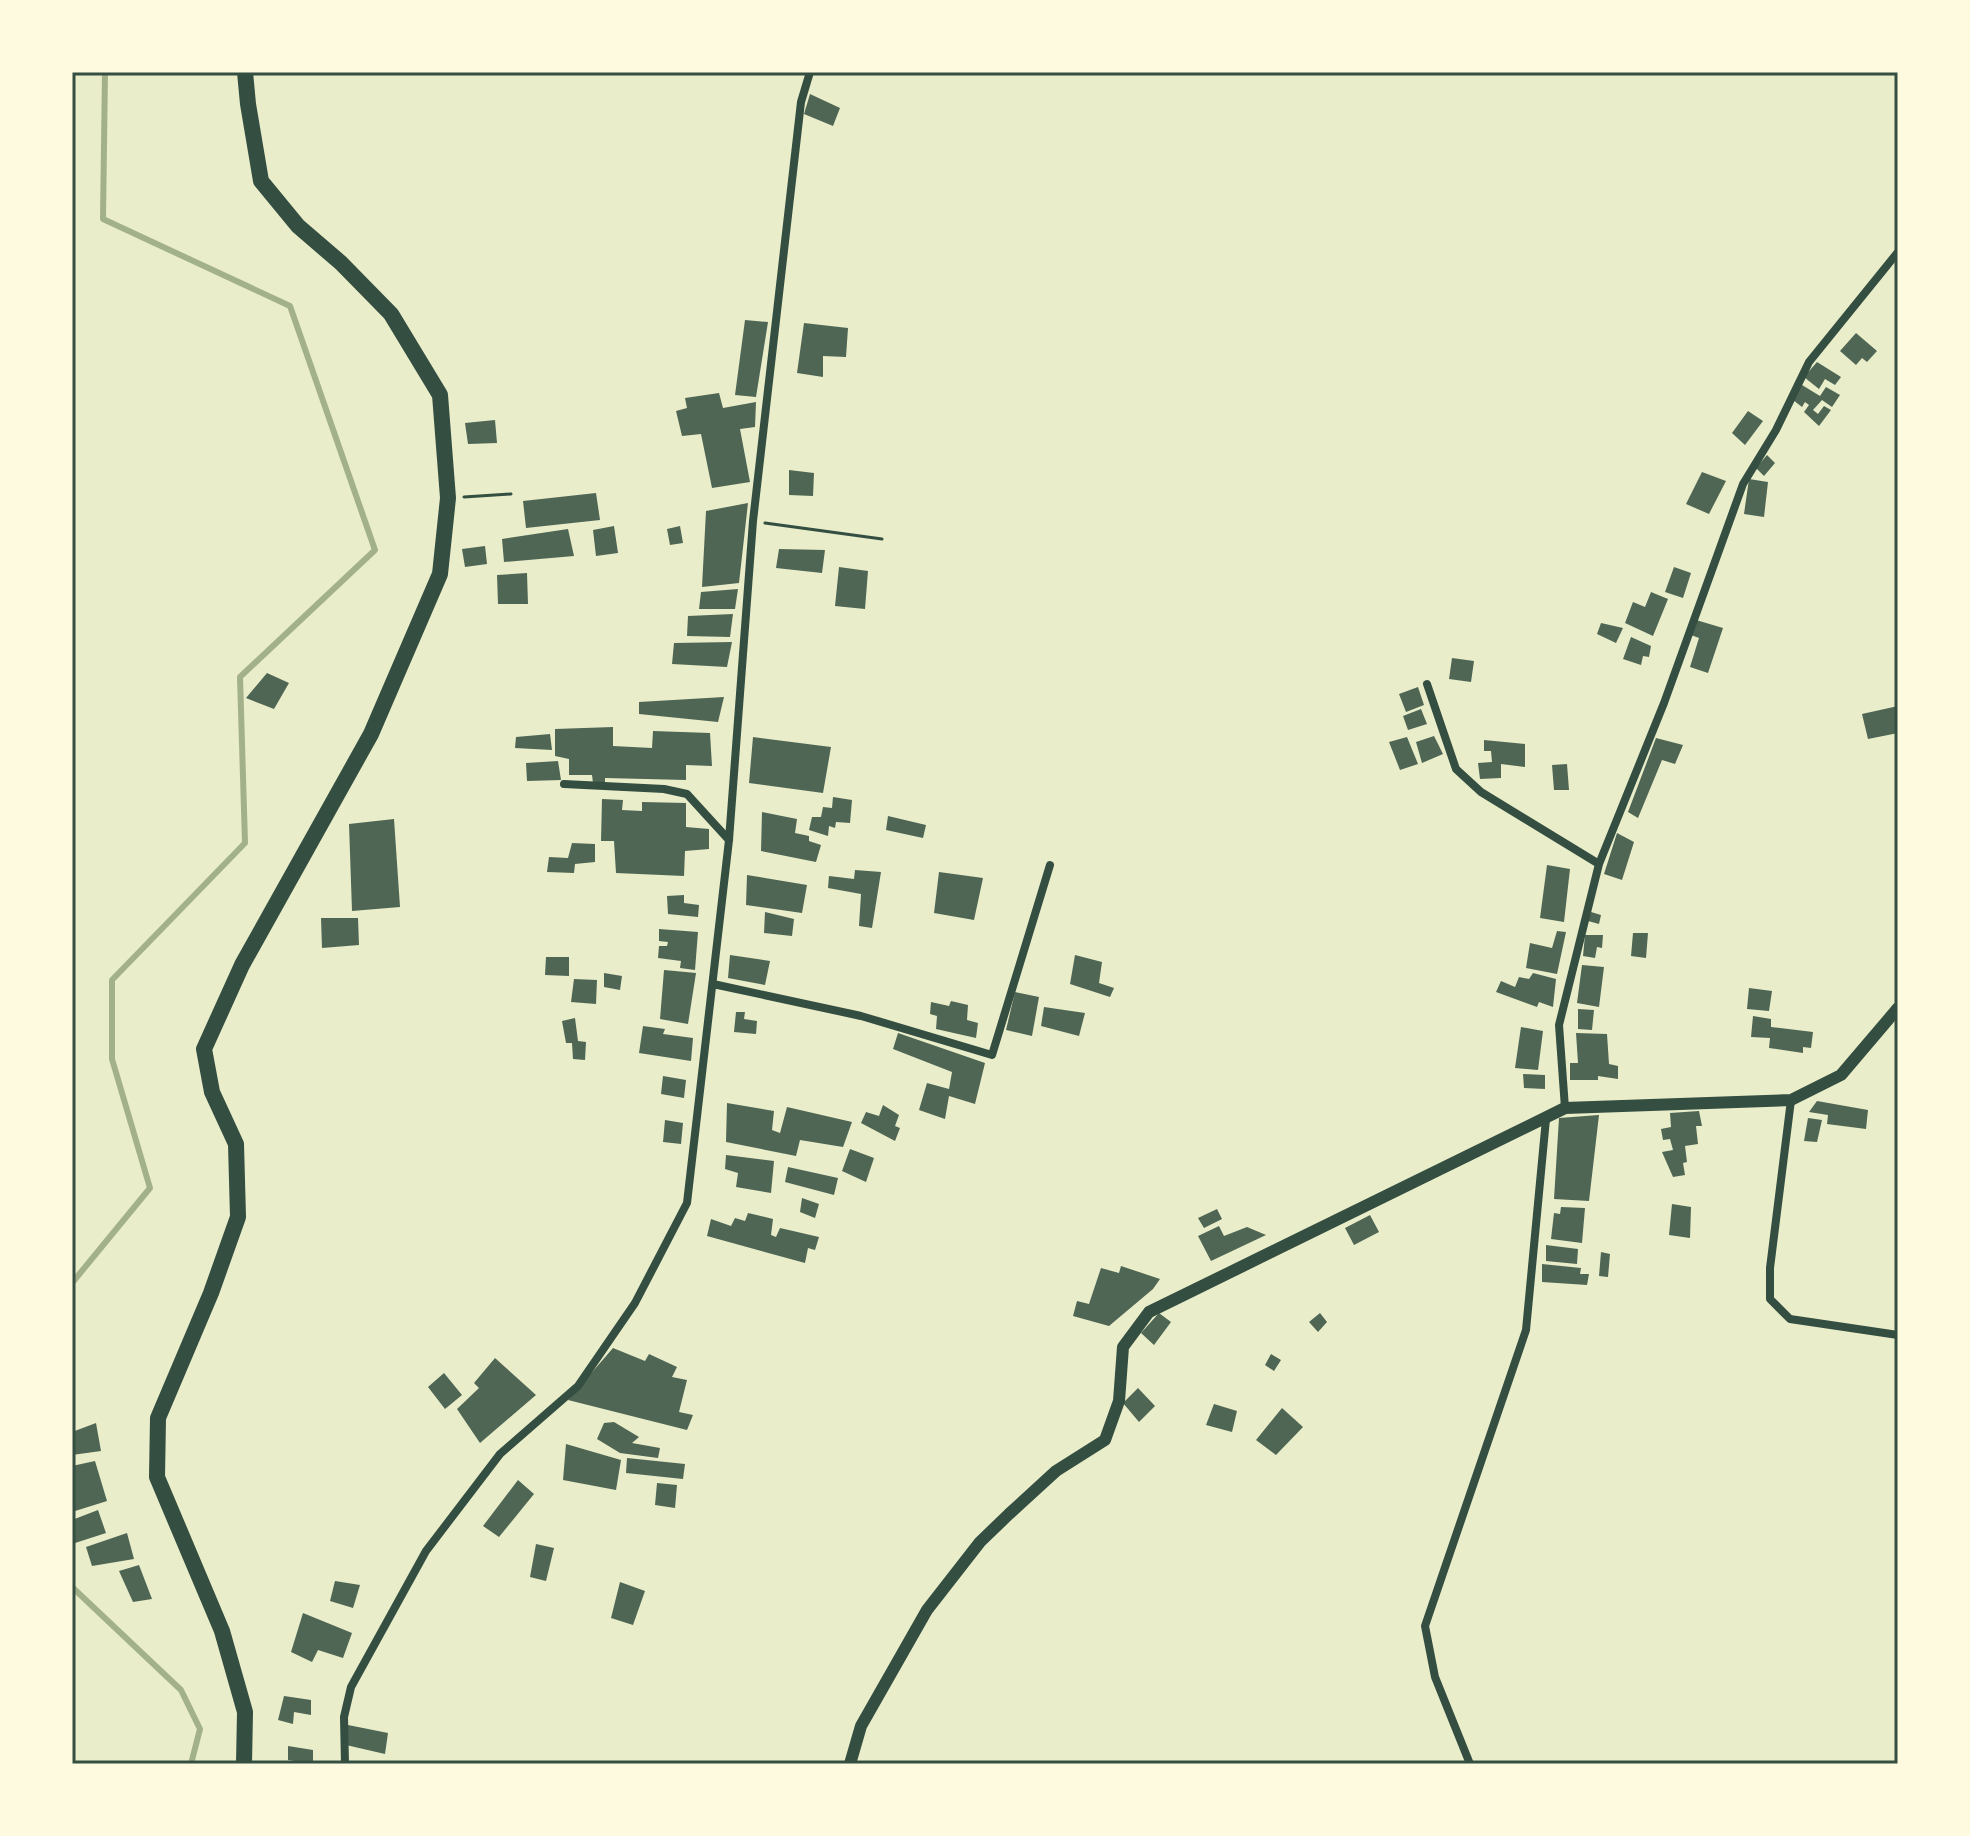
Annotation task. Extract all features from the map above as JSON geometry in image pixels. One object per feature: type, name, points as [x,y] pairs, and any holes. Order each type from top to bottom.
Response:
[{"type":"main road","points":[[244,1764],[245,1712],[222,1631],[157,1477],[158,1418],[211,1293],[238,1217],[236,1144],[212,1092],[204,1049],[242,965],[377,719],[440,574],[448,498],[440,395],[391,314],[341,263],[298,226],[261,181],[245,72]]},
{"type":"street","points":[[345,1764],[344,1717],[351,1687],[426,1551],[500,1454],[578,1386],[635,1303],[687,1203],[729,840],[753,521],[801,102],[810,72]]},
{"type":"street","points":[[1565,1108],[1559,1025],[1599,864],[1664,703],[1743,484],[1776,430],[1809,362],[1898,252]]},
{"type":"street","points":[[1427,684],[1456,769],[1481,792],[1599,864]]},
{"type":"street","points":[[564,784],[664,789],[687,794],[729,840]]},
{"type":"street","points":[[713,984],[861,1016],[992,1055],[1050,865]]},
{"type":"street","points":[[850,1764],[861,1726],[927,1610],[980,1542],[1056,1471],[1105,1440],[1119,1401],[1123,1347],[1149,1312],[1565,1108],[1791,1100],[1841,1075],[1898,1008]]},
{"type":"street","points":[[1791,1100],[1770,1268],[1770,1299],[1790,1319],[1898,1335]]},
{"type":"street","points":[[1470,1764],[1435,1677],[1425,1626],[1526,1330],[1546,1119]]},
{"type":"path","points":[[448,498],[511,494]]},
{"type":"path","points":[[753,521],[882,539]]},
{"type":"building","points":[[810,94],[840,108],[833,126],[804,114]]},
{"type":"building","points":[[745,320],[768,322],[756,397],[735,395]]},
{"type":"building","points":[[804,323],[848,328],[846,357],[823,356],[823,377],[797,373]]},
{"type":"building","points":[[1856,333],[1877,351],[1867,362],[1862,358],[1856,365],[1840,351]]},
{"type":"building","points":[[1817,362],[1841,377],[1835,385],[1825,379],[1819,389],[1804,377]]},
{"type":"building","points":[[1802,385],[1820,396],[1826,387],[1840,395],[1832,407],[1822,400],[1813,410],[1818,414],[1824,406],[1831,410],[1819,426],[1804,412],[1809,405],[1805,402],[1802,407],[1793,400]]},
{"type":"building","points":[[719,393],[723,408],[756,402],[755,427],[740,429],[750,482],[712,488],[701,434],[682,436],[676,411],[687,408],[685,398]]},
{"type":"building","points":[[1748,411],[1763,421],[1745,445],[1732,433]]},
{"type":"building","points":[[495,420],[497,443],[468,444],[465,423]]},
{"type":"building","points":[[1767,455],[1775,463],[1764,476],[1756,468]]},
{"type":"building","points":[[789,470],[814,473],[813,496],[789,495]]},
{"type":"building","points":[[1702,472],[1726,481],[1709,514],[1686,504]]},
{"type":"building","points":[[1749,479],[1768,482],[1764,517],[1744,514]]},
{"type":"building","points":[[596,493],[600,520],[526,528],[523,501]]},
{"type":"building","points":[[748,503],[739,583],[702,587],[706,511]]},
{"type":"building","points":[[614,526],[618,553],[596,556],[593,530]]},
{"type":"building","points":[[680,526],[683,543],[670,545],[667,529]]},
{"type":"building","points":[[568,529],[574,556],[504,562],[502,539]]},
{"type":"building","points":[[485,546],[487,564],[465,567],[462,549]]},
{"type":"building","points":[[779,549],[825,550],[822,573],[776,568]]},
{"type":"building","points":[[839,567],[868,571],[865,609],[835,606]]},
{"type":"building","points":[[1674,567],[1691,573],[1683,598],[1665,592]]},
{"type":"building","points":[[527,573],[528,604],[498,604],[497,575]]},
{"type":"building","points":[[738,589],[735,609],[699,609],[701,592]]},
{"type":"building","points":[[1651,592],[1668,599],[1653,636],[1625,623],[1633,602],[1645,607]]},
{"type":"building","points":[[733,614],[730,637],[687,636],[688,616]]},
{"type":"building","points":[[1696,620],[1723,628],[1708,673],[1690,667],[1699,638],[1691,635]]},
{"type":"building","points":[[1601,623],[1623,628],[1616,643],[1597,634]]},
{"type":"building","points":[[1631,637],[1651,646],[1649,657],[1643,656],[1641,665],[1623,659]]},
{"type":"building","points":[[732,642],[727,667],[672,664],[674,643]]},
{"type":"building","points":[[1452,658],[1474,661],[1471,682],[1449,679]]},
{"type":"building","points":[[267,673],[289,683],[274,709],[246,698]]},
{"type":"building","points":[[1418,687],[1424,705],[1406,712],[1399,694]]},
{"type":"building","points":[[724,697],[718,722],[639,714],[639,702]]},
{"type":"building","points":[[1898,706],[1898,733],[1868,739],[1862,714]]},
{"type":"building","points":[[1421,709],[1427,724],[1408,730],[1403,716]]},
{"type":"building","points":[[613,727],[613,746],[652,748],[653,731],[710,733],[712,766],[686,765],[686,780],[605,778],[605,784],[593,783],[592,775],[569,775],[569,759],[555,756],[555,729]]},
{"type":"building","points":[[550,734],[552,750],[515,748],[516,737]]},
{"type":"building","points":[[1434,736],[1443,754],[1422,763],[1416,742]]},
{"type":"building","points":[[753,737],[831,747],[823,793],[749,783]]},
{"type":"building","points":[[1407,737],[1418,764],[1400,770],[1389,742]]},
{"type":"building","points":[[1656,738],[1683,745],[1675,764],[1662,760],[1638,818],[1628,812]]},
{"type":"building","points":[[1484,740],[1525,744],[1525,767],[1501,764],[1501,778],[1480,779],[1478,763],[1492,762],[1491,751],[1484,751]]},
{"type":"building","points":[[558,761],[561,780],[527,781],[526,763]]},
{"type":"building","points":[[1567,764],[1569,790],[1554,790],[1552,765]]},
{"type":"building","points":[[833,797],[852,800],[850,823],[836,822],[835,828],[829,826],[828,836],[809,830],[812,817],[821,817],[823,807],[832,808]]},
{"type":"building","points":[[602,799],[623,800],[622,810],[642,811],[642,802],[686,803],[686,827],[709,829],[709,849],[685,851],[684,876],[616,873],[614,841],[601,841]]},
{"type":"building","points":[[762,812],[797,819],[795,833],[809,836],[809,841],[821,845],[816,862],[761,851]]},
{"type":"building","points":[[888,816],[926,825],[923,838],[886,830]]},
{"type":"building","points":[[394,819],[400,907],[352,911],[349,824]]},
{"type":"building","points":[[1617,833],[1634,842],[1622,880],[1604,874]]},
{"type":"building","points":[[572,843],[595,844],[595,862],[575,864],[574,873],[547,872],[549,857],[568,858]]},
{"type":"building","points":[[1547,865],[1570,869],[1564,922],[1540,918]]},
{"type":"building","points":[[855,870],[881,872],[872,928],[859,926],[861,894],[828,888],[829,876],[854,879]]},
{"type":"building","points":[[939,872],[983,878],[974,920],[934,913]]},
{"type":"building","points":[[747,875],[807,885],[802,913],[746,905]]},
{"type":"building","points":[[684,895],[684,903],[699,905],[698,917],[668,914],[667,896]]},
{"type":"building","points":[[765,912],[794,919],[792,936],[764,933]]},
{"type":"building","points":[[1591,912],[1601,915],[1599,924],[1588,921]]},
{"type":"building","points":[[321,918],[358,918],[359,945],[322,948]]},
{"type":"building","points":[[659,929],[698,932],[695,970],[680,968],[681,961],[658,958],[659,946],[667,946],[668,942],[659,941]]},
{"type":"building","points":[[1557,931],[1566,932],[1557,974],[1526,968],[1530,943],[1552,948]]},
{"type":"building","points":[[1633,933],[1648,933],[1646,958],[1631,956]]},
{"type":"building","points":[[1585,935],[1603,935],[1602,948],[1597,947],[1595,958],[1583,956]]},
{"type":"building","points":[[730,955],[770,961],[765,985],[728,978]]},
{"type":"building","points":[[1075,955],[1102,962],[1099,983],[1114,988],[1110,997],[1070,984]]},
{"type":"building","points":[[546,957],[569,957],[569,976],[545,975]]},
{"type":"building","points":[[1582,965],[1604,967],[1599,1007],[1577,1003]]},
{"type":"building","points":[[664,970],[696,973],[688,1024],[660,1019]]},
{"type":"building","points":[[604,973],[622,976],[620,990],[604,987]]},
{"type":"building","points":[[1533,973],[1556,979],[1553,1007],[1539,1002],[1537,1007],[1496,992],[1501,981],[1515,987],[1519,977],[1529,979]]},
{"type":"building","points":[[574,979],[597,980],[596,1004],[571,1002]]},
{"type":"building","points":[[1749,988],[1772,991],[1769,1011],[1747,1009]]},
{"type":"building","points":[[1015,992],[1039,997],[1032,1036],[1006,1030]]},
{"type":"building","points":[[951,1001],[968,1005],[967,1020],[978,1023],[976,1038],[936,1029],[937,1016],[930,1014],[931,1002],[949,1006]]},
{"type":"building","points":[[1044,1007],[1085,1013],[1079,1036],[1041,1026]]},
{"type":"building","points":[[1578,1009],[1594,1010],[1592,1030],[1578,1029]]},
{"type":"building","points":[[736,1012],[745,1012],[744,1019],[757,1021],[756,1034],[734,1032]]},
{"type":"building","points":[[1753,1016],[1771,1019],[1771,1027],[1813,1032],[1811,1048],[1803,1047],[1803,1053],[1769,1048],[1770,1038],[1751,1037]]},
{"type":"building","points":[[575,1018],[578,1041],[586,1042],[585,1060],[573,1059],[572,1043],[566,1043],[562,1021]]},
{"type":"building","points":[[643,1026],[665,1029],[663,1034],[693,1038],[691,1061],[639,1053]]},
{"type":"building","points":[[1521,1027],[1543,1031],[1538,1070],[1515,1068]]},
{"type":"building","points":[[898,1033],[985,1063],[975,1104],[949,1096],[945,1119],[919,1110],[927,1083],[949,1089],[952,1072],[893,1049]]},
{"type":"building","points":[[1576,1033],[1607,1034],[1609,1064],[1618,1066],[1618,1079],[1598,1076],[1598,1080],[1570,1080],[1570,1063],[1578,1063]]},
{"type":"building","points":[[1523,1074],[1545,1075],[1545,1089],[1524,1088]]},
{"type":"building","points":[[663,1076],[686,1080],[684,1098],[661,1094]]},
{"type":"building","points":[[1817,1101],[1868,1110],[1866,1129],[1827,1124],[1828,1115],[1809,1112]]},
{"type":"building","points":[[727,1103],[774,1111],[772,1130],[780,1133],[787,1107],[852,1122],[843,1147],[800,1140],[796,1156],[726,1142]]},
{"type":"building","points":[[883,1105],[899,1115],[895,1126],[900,1128],[895,1141],[861,1123],[866,1112],[879,1116]]},
{"type":"building","points":[[1699,1111],[1702,1126],[1696,1126],[1698,1144],[1685,1146],[1685,1175],[1673,1177],[1662,1152],[1673,1150],[1670,1139],[1663,1140],[1661,1129],[1671,1127],[1670,1113]]},
{"type":"building","points":[[1599,1115],[1589,1201],[1554,1199],[1559,1118]]},
{"type":"building","points":[[1808,1118],[1822,1120],[1817,1142],[1804,1141]]},
{"type":"building","points":[[665,1120],[683,1123],[681,1144],[663,1142]]},
{"type":"building","points":[[850,1149],[874,1158],[866,1182],[842,1171]]},
{"type":"building","points":[[726,1155],[774,1161],[771,1193],[736,1187],[738,1173],[725,1169]]},
{"type":"building","points":[[788,1167],[838,1178],[834,1195],[785,1182]]},
{"type":"building","points":[[802,1198],[819,1204],[815,1218],[800,1212]]},
{"type":"building","points":[[1672,1204],[1691,1207],[1690,1238],[1669,1235]]},
{"type":"building","points":[[1561,1207],[1585,1208],[1582,1243],[1551,1239],[1554,1213],[1560,1214]]},
{"type":"building","points":[[1217,1209],[1222,1219],[1204,1228],[1198,1218]]},
{"type":"building","points":[[748,1213],[773,1219],[771,1235],[776,1237],[780,1228],[819,1237],[815,1250],[808,1248],[805,1263],[707,1236],[711,1219],[731,1226],[735,1218],[745,1221]]},
{"type":"building","points":[[1370,1215],[1379,1232],[1354,1245],[1345,1228]]},
{"type":"building","points":[[1219,1226],[1224,1236],[1247,1227],[1266,1235],[1211,1261],[1198,1236]]},
{"type":"building","points":[[1546,1245],[1578,1249],[1577,1264],[1546,1261]]},
{"type":"building","points":[[1601,1252],[1610,1254],[1608,1277],[1599,1276]]},
{"type":"building","points":[[1542,1264],[1581,1268],[1580,1274],[1589,1274],[1587,1285],[1542,1282]]},
{"type":"building","points":[[1121,1266],[1160,1279],[1153,1289],[1109,1326],[1073,1316],[1077,1301],[1089,1304],[1101,1268],[1119,1273]]},
{"type":"building","points":[[1159,1313],[1171,1322],[1154,1345],[1141,1333]]},
{"type":"building","points":[[1320,1313],[1327,1322],[1318,1332],[1309,1322]]},
{"type":"building","points":[[613,1348],[645,1361],[649,1354],[677,1367],[672,1377],[687,1380],[679,1412],[693,1415],[687,1430],[568,1400]]},
{"type":"building","points":[[1271,1354],[1281,1360],[1274,1371],[1265,1365]]},
{"type":"building","points":[[495,1358],[536,1395],[480,1443],[457,1409],[479,1388],[474,1383]]},
{"type":"building","points":[[444,1373],[462,1395],[445,1409],[428,1387]]},
{"type":"building","points":[[1138,1388],[1155,1406],[1139,1422],[1123,1403]]},
{"type":"building","points":[[1214,1404],[1237,1411],[1232,1432],[1206,1425]]},
{"type":"building","points":[[1282,1408],[1303,1427],[1276,1455],[1256,1440]]},
{"type":"building","points":[[614,1422],[639,1437],[632,1443],[660,1448],[658,1458],[620,1453],[597,1439],[604,1423]]},
{"type":"building","points":[[96,1423],[101,1451],[72,1455],[72,1432]]},
{"type":"building","points":[[566,1444],[621,1460],[616,1490],[563,1480]]},
{"type":"building","points":[[627,1458],[685,1464],[683,1479],[626,1473]]},
{"type":"building","points":[[95,1461],[107,1501],[72,1512],[72,1466]]},
{"type":"building","points":[[518,1480],[534,1494],[499,1537],[483,1526]]},
{"type":"building","points":[[657,1483],[677,1485],[675,1508],[655,1505]]},
{"type":"building","points":[[98,1510],[106,1533],[72,1544],[72,1520]]},
{"type":"building","points":[[127,1533],[134,1559],[92,1566],[86,1547]]},
{"type":"building","points":[[536,1544],[554,1548],[546,1581],[530,1577]]},
{"type":"building","points":[[139,1565],[152,1599],[133,1602],[119,1571]]},
{"type":"building","points":[[335,1581],[360,1585],[353,1608],[330,1601]]},
{"type":"building","points":[[620,1582],[645,1591],[633,1625],[611,1618]]},
{"type":"building","points":[[303,1613],[352,1633],[343,1658],[318,1650],[312,1662],[291,1652]]},
{"type":"building","points":[[284,1696],[311,1700],[311,1715],[294,1712],[293,1724],[278,1720]]},
{"type":"building","points":[[348,1725],[388,1733],[385,1754],[346,1745]]},
{"type":"building","points":[[288,1746],[313,1750],[313,1764],[288,1760]]},
{"type":"waterway","points":[[72,1283],[150,1188],[112,1059],[112,980],[245,843],[240,677],[375,550],[290,306],[103,219],[105,72]]},
{"type":"waterway","points":[[72,1587],[181,1690],[200,1729],[191,1764]]}]
